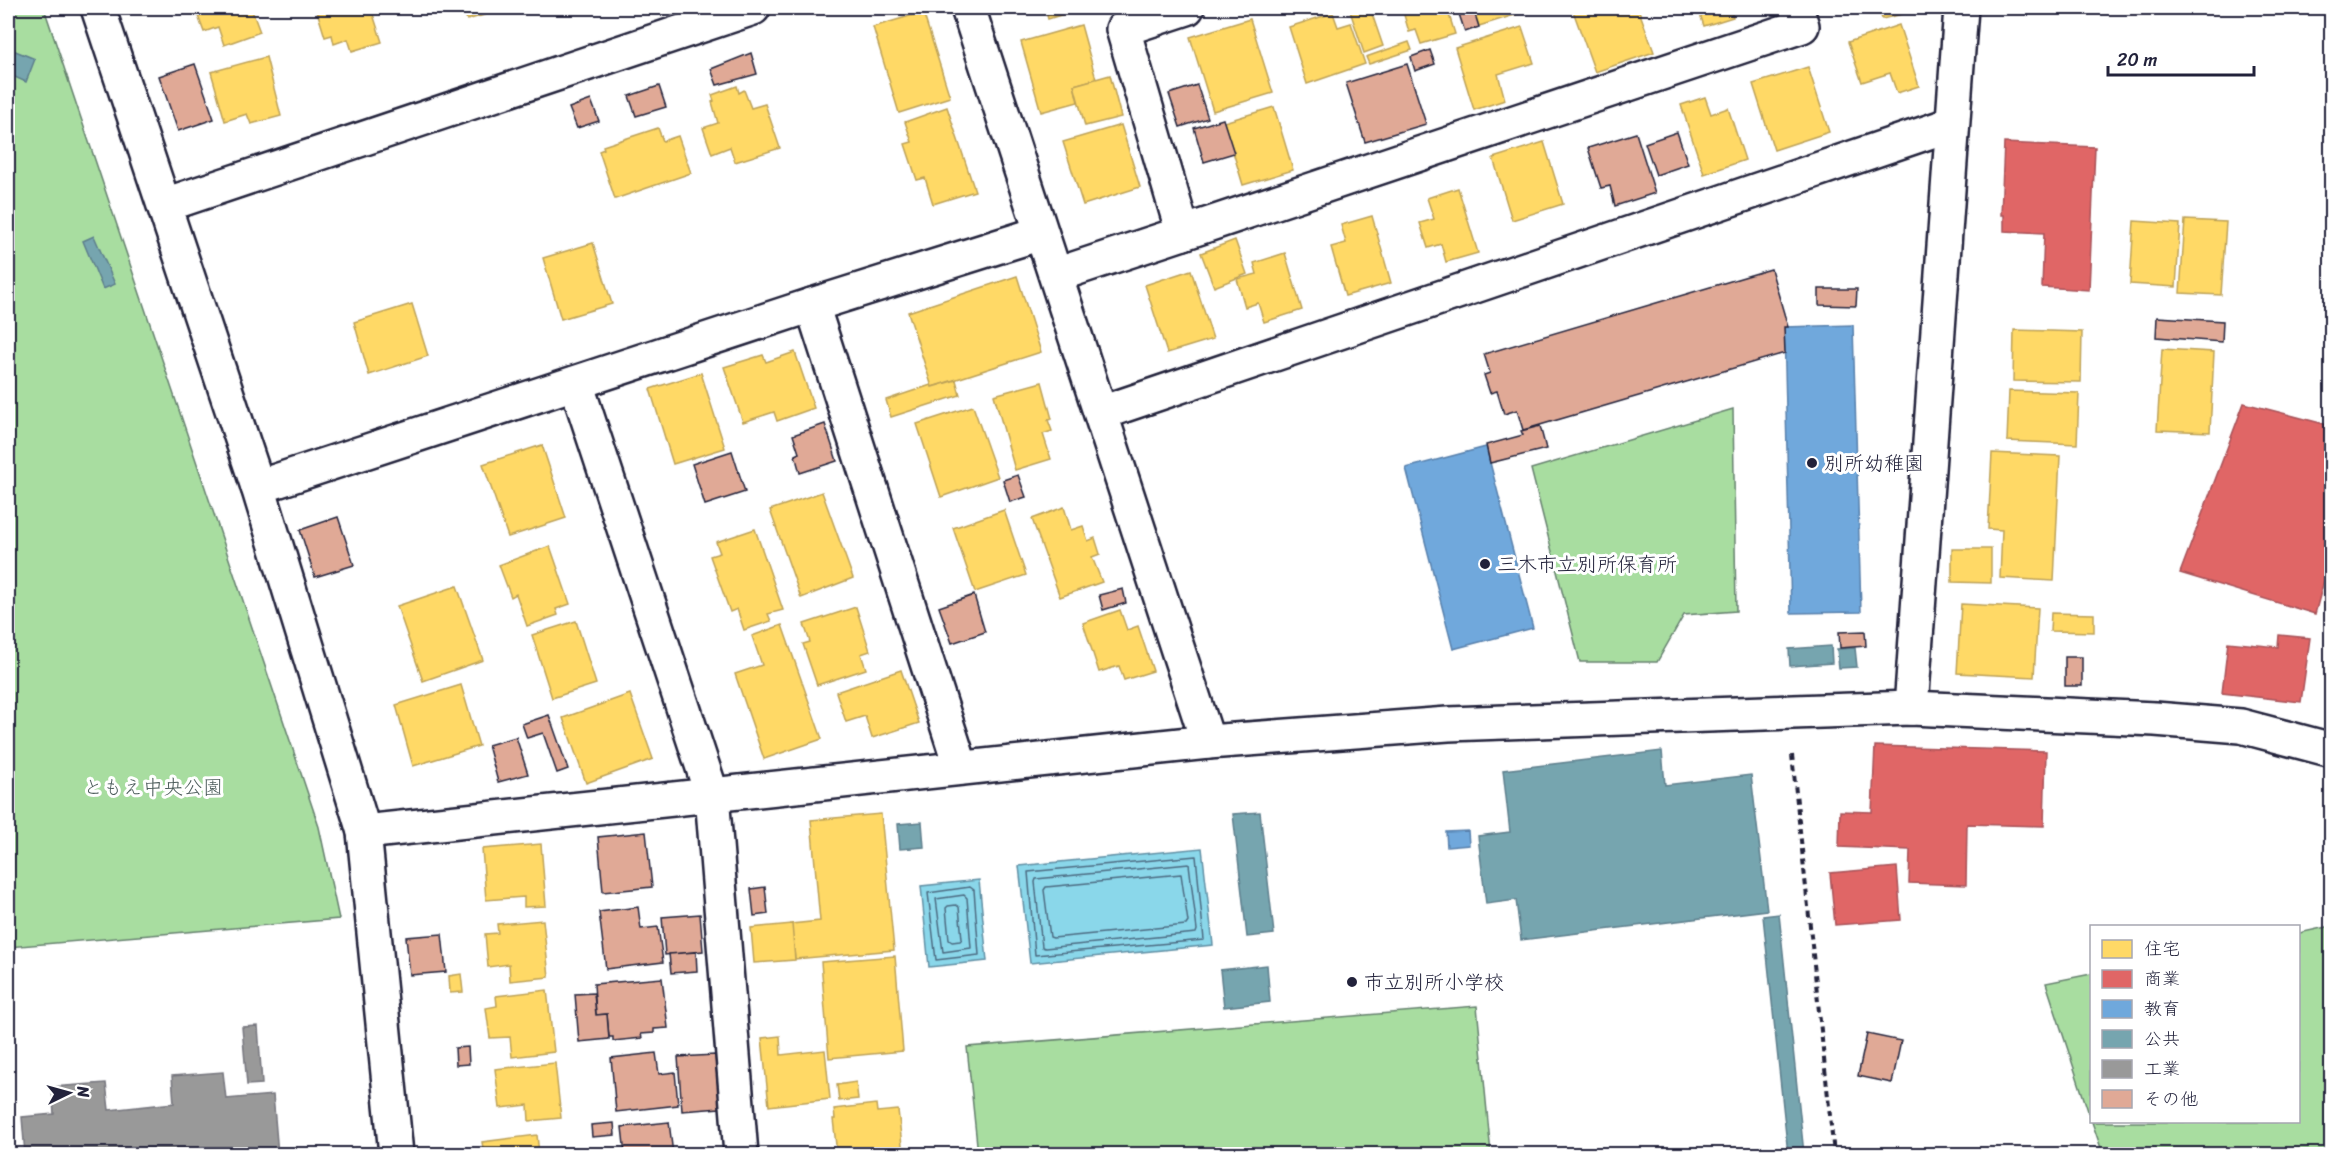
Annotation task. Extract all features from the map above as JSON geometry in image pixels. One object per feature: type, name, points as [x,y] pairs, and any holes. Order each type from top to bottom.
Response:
[{"type":"street","points":[[98,8],[258,487],[364,832],[396,1155]]},
{"type":"street","points":[[165,205],[753,8]]},
{"type":"street","points":[[968,8],[1208,742]]},
{"type":"street","points":[[1182,233],[1123,29],[1187,8]]},
{"type":"street","points":[[1056,275],[1802,26],[1796,8]]},
{"type":"street","points":[[1911,708],[1961,8]]},
{"type":"street","points":[[1101,413],[1952,124]]},
{"type":"street","points":[[258,487],[812,305],[1041,233]]},
{"type":"street","points":[[812,305],[961,768]]},
{"type":"street","points":[[576,383],[712,795],[741,1155]]},
{"type":"street","points":[[364,832],[1208,742],[1448,724],[1911,708],[2155,718],[2241,726],[2331,750]]},
{"type":"path","points":[[1787,712],[1834,1155]]},
{"type":"green space","name":"ともえ中央公園","points":[[8,8],[44,8],[319,827],[339,919],[8,947]]},
{"type":"green space","points":[[1733,409],[1736,611],[1684,615],[1657,662],[1580,662],[1531,469]]},
{"type":"green space","points":[[2331,926],[2331,1154],[2103,1154],[2092,1123],[2300,1123],[2300,933]]},
{"type":"green space","points":[[2090,974],[2090,1117],[2046,983]]},
{"type":"green space","points":[[1477,1006],[1491,1154],[978,1154],[967,1047]]},
{"type":"water","points":[[1202,848],[1213,945],[1030,963],[1019,866]]},
{"type":"water","points":[[979,880],[987,961],[929,967],[921,886]]},
{"type":"building: 住宅","points":[[195,8],[251,8],[260,32],[224,45],[218,27],[204,32]]},
{"type":"building: 住宅","points":[[316,8],[371,8],[382,42],[352,51],[348,39],[334,44],[332,35],[325,37]]},
{"type":"building: 住宅","points":[[444,8],[460,8],[446,13]]},
{"type":"building: 住宅","points":[[463,8],[481,8],[484,15],[467,20]]},
{"type":"building: 住宅","points":[[1045,8],[1079,8],[1080,9],[1048,19]]},
{"type":"building: 住宅","points":[[1349,8],[1370,8],[1383,46],[1364,53]]},
{"type":"building: 住宅","points":[[1402,8],[1447,8],[1455,34],[1421,44],[1416,30],[1409,32]]},
{"type":"building: 住宅","points":[[1473,8],[1537,8],[1479,26]]},
{"type":"building: 住宅","points":[[1572,8],[1638,8],[1654,52],[1595,72]]},
{"type":"building: 住宅","points":[[1698,8],[1730,8],[1733,17],[1704,26]]},
{"type":"building: 住宅","points":[[1879,8],[1918,8],[1918,10],[1882,19]]},
{"type":"building: 住宅","points":[[923,12],[950,97],[899,113],[873,27]]},
{"type":"building: 住宅","points":[[1333,13],[1338,27],[1351,23],[1365,64],[1307,84],[1289,27]]},
{"type":"building: 住宅","points":[[1250,19],[1273,93],[1213,111],[1190,37]]},
{"type":"building: 住宅","points":[[1081,25],[1096,79],[1074,85],[1078,102],[1041,112],[1021,42]]},
{"type":"building: 住宅","points":[[1899,25],[1919,86],[1897,93],[1890,73],[1862,82],[1848,42]]},
{"type":"building: 住宅","points":[[1522,27],[1534,63],[1498,74],[1505,100],[1474,110],[1455,48]]},
{"type":"building: 住宅","points":[[1409,42],[1412,50],[1369,64],[1366,57]]},
{"type":"building: 住宅","points":[[266,57],[281,116],[251,124],[247,114],[225,121],[211,72]]},
{"type":"building: 住宅","points":[[1808,67],[1829,132],[1774,150],[1753,84]]},
{"type":"building: 住宅","points":[[1110,75],[1121,117],[1085,126],[1074,85]]},
{"type":"building: 住宅","points":[[737,86],[739,93],[744,90],[751,108],[765,104],[780,148],[735,162],[730,147],[712,154],[703,128],[718,123],[712,95]]},
{"type":"building: 住宅","points":[[1705,97],[1711,114],[1728,108],[1745,160],[1704,174],[1681,105]]},
{"type":"building: 住宅","points":[[947,107],[975,191],[933,204],[925,178],[917,180],[905,144],[912,142],[905,122]]},
{"type":"building: 住宅","points":[[1274,107],[1293,170],[1243,185],[1224,122]]},
{"type":"building: 住宅","points":[[1121,125],[1140,187],[1083,205],[1063,142]]},
{"type":"building: 住宅","points":[[658,128],[663,141],[678,136],[691,173],[615,199],[599,151],[604,149],[603,146]]},
{"type":"building: 住宅","points":[[1544,142],[1563,204],[1512,220],[1493,158]]},
{"type":"building: 住宅","points":[[1458,188],[1478,253],[1446,262],[1441,244],[1428,248],[1420,223],[1434,219],[1427,198]]},
{"type":"building: 住宅","points":[[1372,216],[1391,283],[1345,296],[1331,247],[1346,243],[1341,225]]},
{"type":"building: 住宅","points":[[2185,220],[2226,222],[2221,295],[2180,293]]},
{"type":"building: 住宅","points":[[2134,221],[2180,224],[2176,287],[2130,284]]},
{"type":"building: 住宅","points":[[1235,240],[1247,274],[1214,287],[1201,253]]},
{"type":"building: 住宅","points":[[593,243],[612,304],[561,319],[543,258]]},
{"type":"building: 住宅","points":[[1285,253],[1302,310],[1264,322],[1258,303],[1245,307],[1237,279],[1257,274],[1254,263]]},
{"type":"building: 住宅","points":[[1191,270],[1213,339],[1167,353],[1145,285]]},
{"type":"building: 住宅","points":[[1017,276],[1041,352],[932,387],[908,312]]},
{"type":"building: 住宅","points":[[412,304],[428,356],[369,375],[354,322]]},
{"type":"building: 住宅","points":[[2014,330],[2082,332],[2081,382],[2013,381]]},
{"type":"building: 住宅","points":[[2162,349],[2214,352],[2210,432],[2157,430]]},
{"type":"building: 住宅","points":[[795,352],[814,408],[777,421],[774,412],[743,422],[724,367],[763,355],[766,362]]},
{"type":"building: 住宅","points":[[701,373],[725,448],[673,464],[650,389]]},
{"type":"building: 住宅","points":[[956,380],[960,395],[891,417],[886,400],[931,385],[932,387]]},
{"type":"building: 住宅","points":[[1042,382],[1052,419],[1048,420],[1052,431],[1043,434],[1051,459],[1015,470],[994,395]]},
{"type":"building: 住宅","points":[[2009,391],[2079,393],[2077,444],[2007,441]]},
{"type":"building: 住宅","points":[[973,406],[998,477],[941,497],[917,424]]},
{"type":"building: 住宅","points":[[542,445],[566,518],[508,537],[483,464]]},
{"type":"building: 住宅","points":[[1992,453],[2060,456],[2054,581],[2000,578],[2002,530],[1988,529]]},
{"type":"building: 住宅","points":[[822,492],[853,578],[801,598],[770,510]]},
{"type":"building: 住宅","points":[[1064,507],[1071,530],[1083,526],[1088,541],[1095,538],[1100,554],[1092,557],[1102,582],[1060,597],[1032,519]]},
{"type":"building: 住宅","points":[[1004,510],[1026,575],[975,592],[953,528]]},
{"type":"building: 住宅","points":[[755,529],[783,610],[768,614],[771,621],[744,630],[737,609],[730,612],[710,556],[720,553],[716,542]]},
{"type":"building: 住宅","points":[[550,546],[570,604],[556,609],[558,615],[527,626],[516,594],[511,597],[499,565]]},
{"type":"building: 住宅","points":[[1952,549],[1991,549],[1991,583],[1952,582]]},
{"type":"building: 住宅","points":[[457,586],[483,660],[423,681],[397,606]]},
{"type":"building: 住宅","points":[[1961,604],[2038,608],[2034,677],[1957,673]]},
{"type":"building: 住宅","points":[[856,607],[870,651],[861,654],[866,669],[817,685],[803,644],[810,642],[804,624]]},
{"type":"building: 住宅","points":[[1120,610],[1127,630],[1138,626],[1153,671],[1124,680],[1119,666],[1099,672],[1083,623]]},
{"type":"building: 住宅","points":[[2051,613],[2094,614],[2094,632],[2050,631]]},
{"type":"building: 住宅","points":[[576,621],[596,684],[552,698],[532,635]]},
{"type":"building: 住宅","points":[[782,625],[822,739],[764,759],[735,674],[762,665],[752,636]]},
{"type":"building: 住宅","points":[[901,670],[919,723],[872,738],[865,716],[846,722],[836,692]]},
{"type":"building: 住宅","points":[[461,685],[479,746],[413,766],[396,705]]},
{"type":"building: 住宅","points":[[630,694],[653,759],[586,783],[563,718]]},
{"type":"building: 住宅","points":[[881,814],[894,950],[795,959],[791,924],[820,921],[811,820]]},
{"type":"building: 住宅","points":[[541,844],[546,906],[524,907],[524,897],[486,900],[482,849]]},
{"type":"building: 住宅","points":[[543,920],[549,977],[510,981],[509,964],[488,967],[485,934],[498,933],[497,924]]},
{"type":"building: 住宅","points":[[792,924],[795,960],[754,963],[751,928]]},
{"type":"building: 住宅","points":[[895,956],[903,1051],[829,1058],[821,962]]},
{"type":"building: 住宅","points":[[461,974],[463,992],[450,993],[449,976]]},
{"type":"building: 住宅","points":[[547,990],[554,1052],[512,1057],[510,1037],[490,1038],[486,1008],[497,1006],[496,996]]},
{"type":"building: 住宅","points":[[780,1036],[781,1055],[825,1050],[830,1099],[769,1106],[762,1038]]},
{"type":"building: 住宅","points":[[555,1063],[561,1118],[529,1121],[528,1105],[500,1108],[495,1069]]},
{"type":"building: 住宅","points":[[856,1082],[858,1099],[839,1101],[837,1085]]},
{"type":"building: 住宅","points":[[876,1104],[877,1112],[898,1110],[903,1154],[837,1154],[834,1109]]},
{"type":"building: 住宅","points":[[537,1135],[539,1154],[484,1154],[482,1142]]},
{"type":"building: 商業","points":[[2004,143],[2095,147],[2089,290],[2042,287],[2044,233],[2004,231],[2004,215],[2001,215]]},
{"type":"building: 商業","points":[[2244,403],[2332,426],[2332,551],[2315,614],[2180,573]]},
{"type":"building: 商業","points":[[2279,635],[2310,638],[2301,702],[2222,693],[2228,642],[2278,647]]},
{"type":"building: 商業","points":[[1875,746],[2046,751],[2044,826],[1967,824],[1966,885],[1909,883],[1910,850],[1839,847],[1840,811],[1872,812]]},
{"type":"building: 商業","points":[[1897,867],[1901,920],[1835,925],[1830,873]]},
{"type":"building: 教育","points":[[1853,325],[1861,612],[1791,613],[1784,327]]},
{"type":"building: 教育","points":[[1486,447],[1533,628],[1453,649],[1406,468]]},
{"type":"building: 教育","points":[[1468,831],[1469,845],[1447,847],[1446,832]]},
{"type":"building: 公共","points":[[8,48],[35,59],[26,82],[8,74]]},
{"type":"building: 公共","points":[[94,236],[115,284],[103,289],[83,241]]},
{"type":"building: 公共","points":[[1831,646],[1832,663],[1790,666],[1789,649]]},
{"type":"building: 公共","points":[[1855,648],[1857,667],[1839,668],[1837,649]]},
{"type":"building: 公共","points":[[1662,751],[1665,785],[1751,775],[1767,910],[1521,940],[1516,900],[1486,904],[1478,836],[1510,832],[1503,770]]},
{"type":"building: 公共","points":[[1260,812],[1274,934],[1247,937],[1233,814]]},
{"type":"building: 公共","points":[[922,822],[924,847],[900,849],[898,824]]},
{"type":"building: 公共","points":[[1779,914],[1804,1154],[1788,1154],[1763,916]]},
{"type":"building: 公共","points":[[1267,965],[1270,1002],[1224,1007],[1220,970]]},
{"type":"building: 工業","points":[[258,1026],[262,1084],[247,1085],[242,1027]]},
{"type":"building: 工業","points":[[223,1072],[226,1099],[273,1095],[278,1154],[25,1154],[22,1117],[54,1114],[52,1087],[106,1083],[109,1110],[174,1103],[172,1076]]},
{"type":"building: その他","points":[[1457,8],[1473,8],[1479,27],[1465,32]]},
{"type":"building: その他","points":[[1430,50],[1435,64],[1415,71],[1411,57]]},
{"type":"building: その他","points":[[751,53],[757,74],[717,85],[711,69]]},
{"type":"building: その他","points":[[195,64],[214,119],[178,131],[159,76]]},
{"type":"building: その他","points":[[1407,64],[1426,124],[1365,142],[1346,83]]},
{"type":"building: その他","points":[[1197,85],[1208,118],[1180,127],[1169,94]]},
{"type":"building: その他","points":[[659,86],[666,107],[636,116],[629,96]]},
{"type":"building: その他","points":[[591,100],[599,121],[577,128],[569,108]]},
{"type":"building: その他","points":[[1223,119],[1234,153],[1204,162],[1194,128]]},
{"type":"building: その他","points":[[1677,132],[1688,164],[1656,175],[1645,143]]},
{"type":"building: その他","points":[[1636,133],[1655,193],[1615,206],[1610,186],[1601,188],[1588,148]]},
{"type":"building: その他","points":[[1771,269],[1788,327],[1784,327],[1785,353],[1523,430],[1517,410],[1504,414],[1497,391],[1490,393],[1484,375],[1490,373],[1484,354]]},
{"type":"building: その他","points":[[1819,289],[1857,289],[1856,306],[1819,305]]},
{"type":"building: その他","points":[[2157,317],[2223,321],[2222,342],[2156,337]]},
{"type":"building: その他","points":[[825,424],[837,461],[800,473],[795,455],[799,453],[793,435]]},
{"type":"building: その他","points":[[1540,426],[1546,449],[1490,463],[1486,445],[1523,435],[1521,431]]},
{"type":"building: その他","points":[[732,451],[745,492],[705,505],[692,464]]},
{"type":"building: その他","points":[[1018,475],[1026,497],[1010,502],[1003,480]]},
{"type":"building: その他","points":[[338,517],[354,565],[315,577],[300,530]]},
{"type":"building: その他","points":[[1123,589],[1126,603],[1103,610],[1099,595]]},
{"type":"building: その他","points":[[974,595],[985,632],[952,643],[939,607]]},
{"type":"building: その他","points":[[1865,631],[1866,646],[1840,648],[1839,632]]},
{"type":"building: その他","points":[[2065,657],[2082,657],[2082,686],[2065,686]]},
{"type":"building: その他","points":[[549,715],[568,769],[557,773],[543,733],[527,738],[522,724]]},
{"type":"building: その他","points":[[516,737],[528,774],[498,782],[488,745]]},
{"type":"building: その他","points":[[646,832],[652,887],[603,892],[598,837]]},
{"type":"building: その他","points":[[765,887],[768,914],[754,916],[751,889]]},
{"type":"building: その他","points":[[638,907],[641,929],[658,927],[663,962],[606,969],[599,912]]},
{"type":"building: その他","points":[[700,914],[703,951],[665,955],[662,917]]},
{"type":"building: その他","points":[[442,934],[446,972],[410,975],[406,937]]},
{"type":"building: その他","points":[[696,952],[697,971],[671,973],[669,954]]},
{"type":"building: その他","points":[[662,978],[668,1028],[654,1029],[654,1033],[641,1034],[642,1038],[613,1041],[613,1037],[609,1037],[607,1014],[596,1015],[594,984]]},
{"type":"building: その他","points":[[594,993],[596,1015],[607,1014],[609,1039],[579,1042],[575,994]]},
{"type":"building: その他","points":[[1867,1034],[1901,1041],[1892,1083],[1858,1076]]},
{"type":"building: その他","points":[[468,1047],[469,1064],[456,1065],[455,1048]]},
{"type":"building: その他","points":[[656,1053],[659,1074],[675,1072],[678,1105],[616,1112],[611,1058]]},
{"type":"building: その他","points":[[715,1055],[720,1108],[682,1111],[678,1057]]},
{"type":"building: その他","points":[[669,1122],[673,1154],[625,1154],[622,1127]]},
{"type":"building: その他","points":[[614,1123],[615,1135],[592,1137],[591,1125]]},
{"type":"place","name":"別所幼稚園","points":[[1812,463]]},
{"type":"place","name":"三木市立別所保育所","points":[[1485,564]]},
{"type":"place","name":"市立別所小学校","points":[[1352,982]]}]
